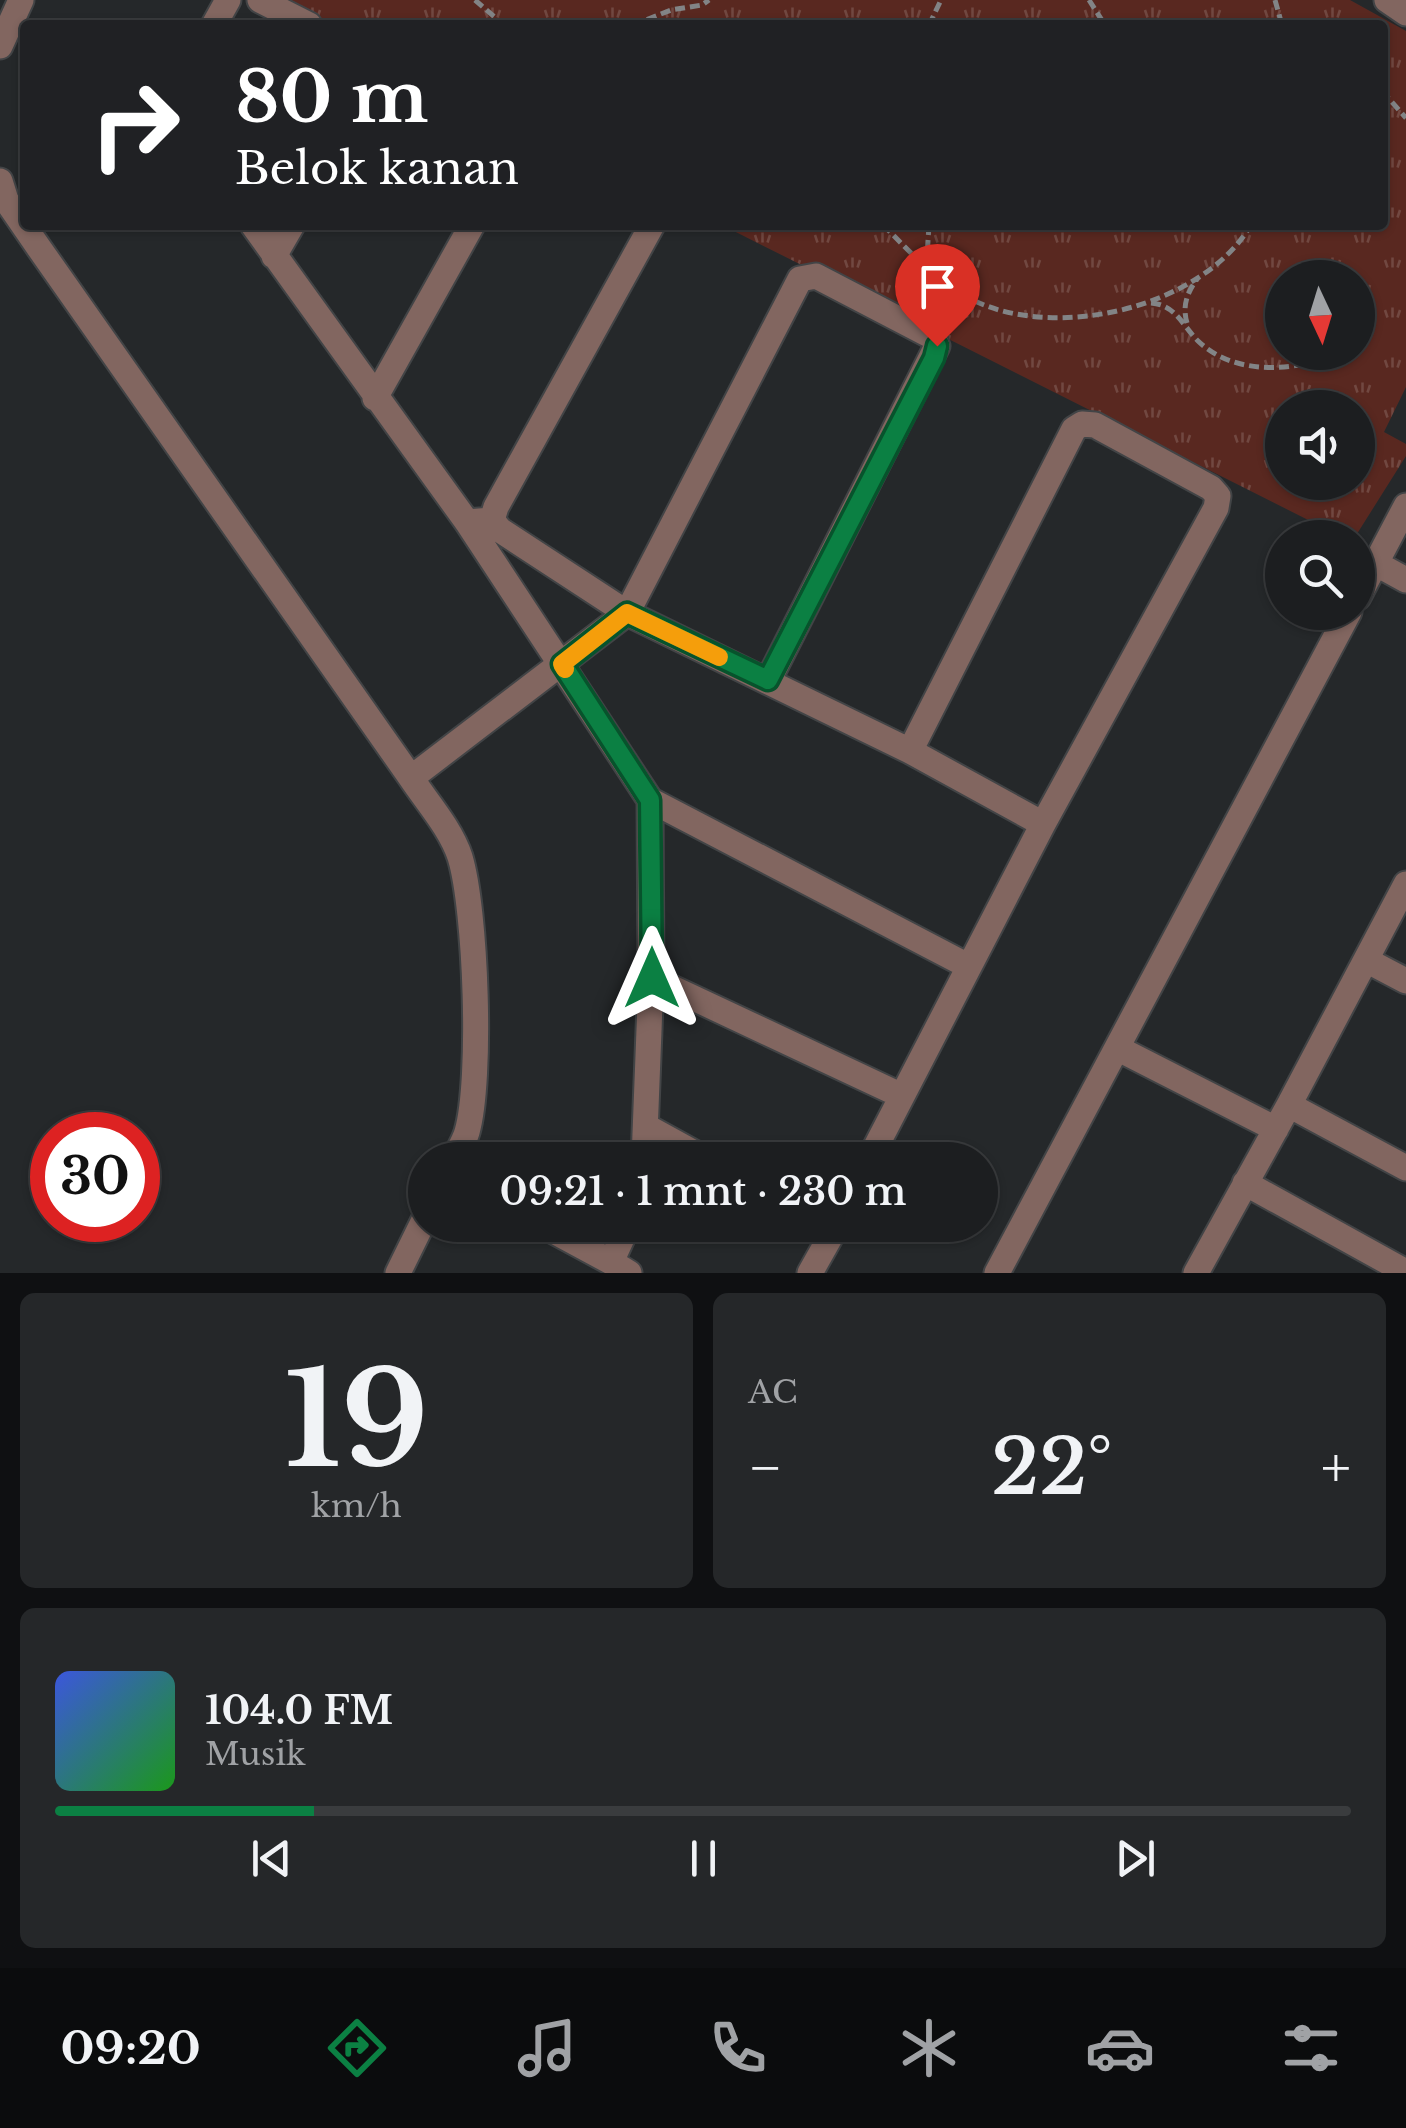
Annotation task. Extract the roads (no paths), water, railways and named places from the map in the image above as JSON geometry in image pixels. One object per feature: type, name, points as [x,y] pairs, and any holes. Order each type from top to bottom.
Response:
[{"type":"street","points":[[0,46],[21,0]]},
{"type":"street","points":[[260,0],[300,20]]},
{"type":"street","points":[[1387,0],[1406,12]]},
{"type":"street","points":[[0,180],[6,200],[20,220]]},
{"type":"street","points":[[27,230],[411,778],[458,852],[464,875],[473,973],[474,1079],[462,1142]]},
{"type":"street","points":[[256,230],[375,398],[479,521],[562,664],[650,800],[968,966]]},
{"type":"street","points":[[274,256],[289,230]]},
{"type":"street","points":[[375,398],[469,230]]},
{"type":"street","points":[[479,521],[496,507],[649,230]]},
{"type":"street","points":[[411,778],[627,613],[800,279],[816,276],[933,337],[937,346],[768,680]]},
{"type":"street","points":[[877,1142],[1043,824],[1216,508],[1218,496],[1211,488],[1095,425],[1082,424],[1074,430],[910,751]]},
{"type":"street","points":[[1406,506],[1376,563],[1406,580]]},
{"type":"street","points":[[479,521],[500,530],[627,613],[910,751],[1043,824]]},
{"type":"street","points":[[997,1273],[1339,630]]},
{"type":"street","points":[[646,1142],[652,978],[650,800]]},
{"type":"street","points":[[1196,1273],[1290,1106],[1406,884]]},
{"type":"street","points":[[1366,960],[1406,980]]},
{"type":"street","points":[[652,978],[900,1095]]},
{"type":"street","points":[[1117,1048],[1276,1129]]},
{"type":"street","points":[[1290,1106],[1406,1168]]},
{"type":"street","points":[[647,1127],[674,1142]]},
{"type":"street","points":[[1245,1183],[1406,1272]]},
{"type":"street","points":[[398,1273],[413,1242]]},
{"type":"street","points":[[573,1242],[620,1268],[625,1242]]},
{"type":"street","points":[[810,1273],[825,1242]]}]
